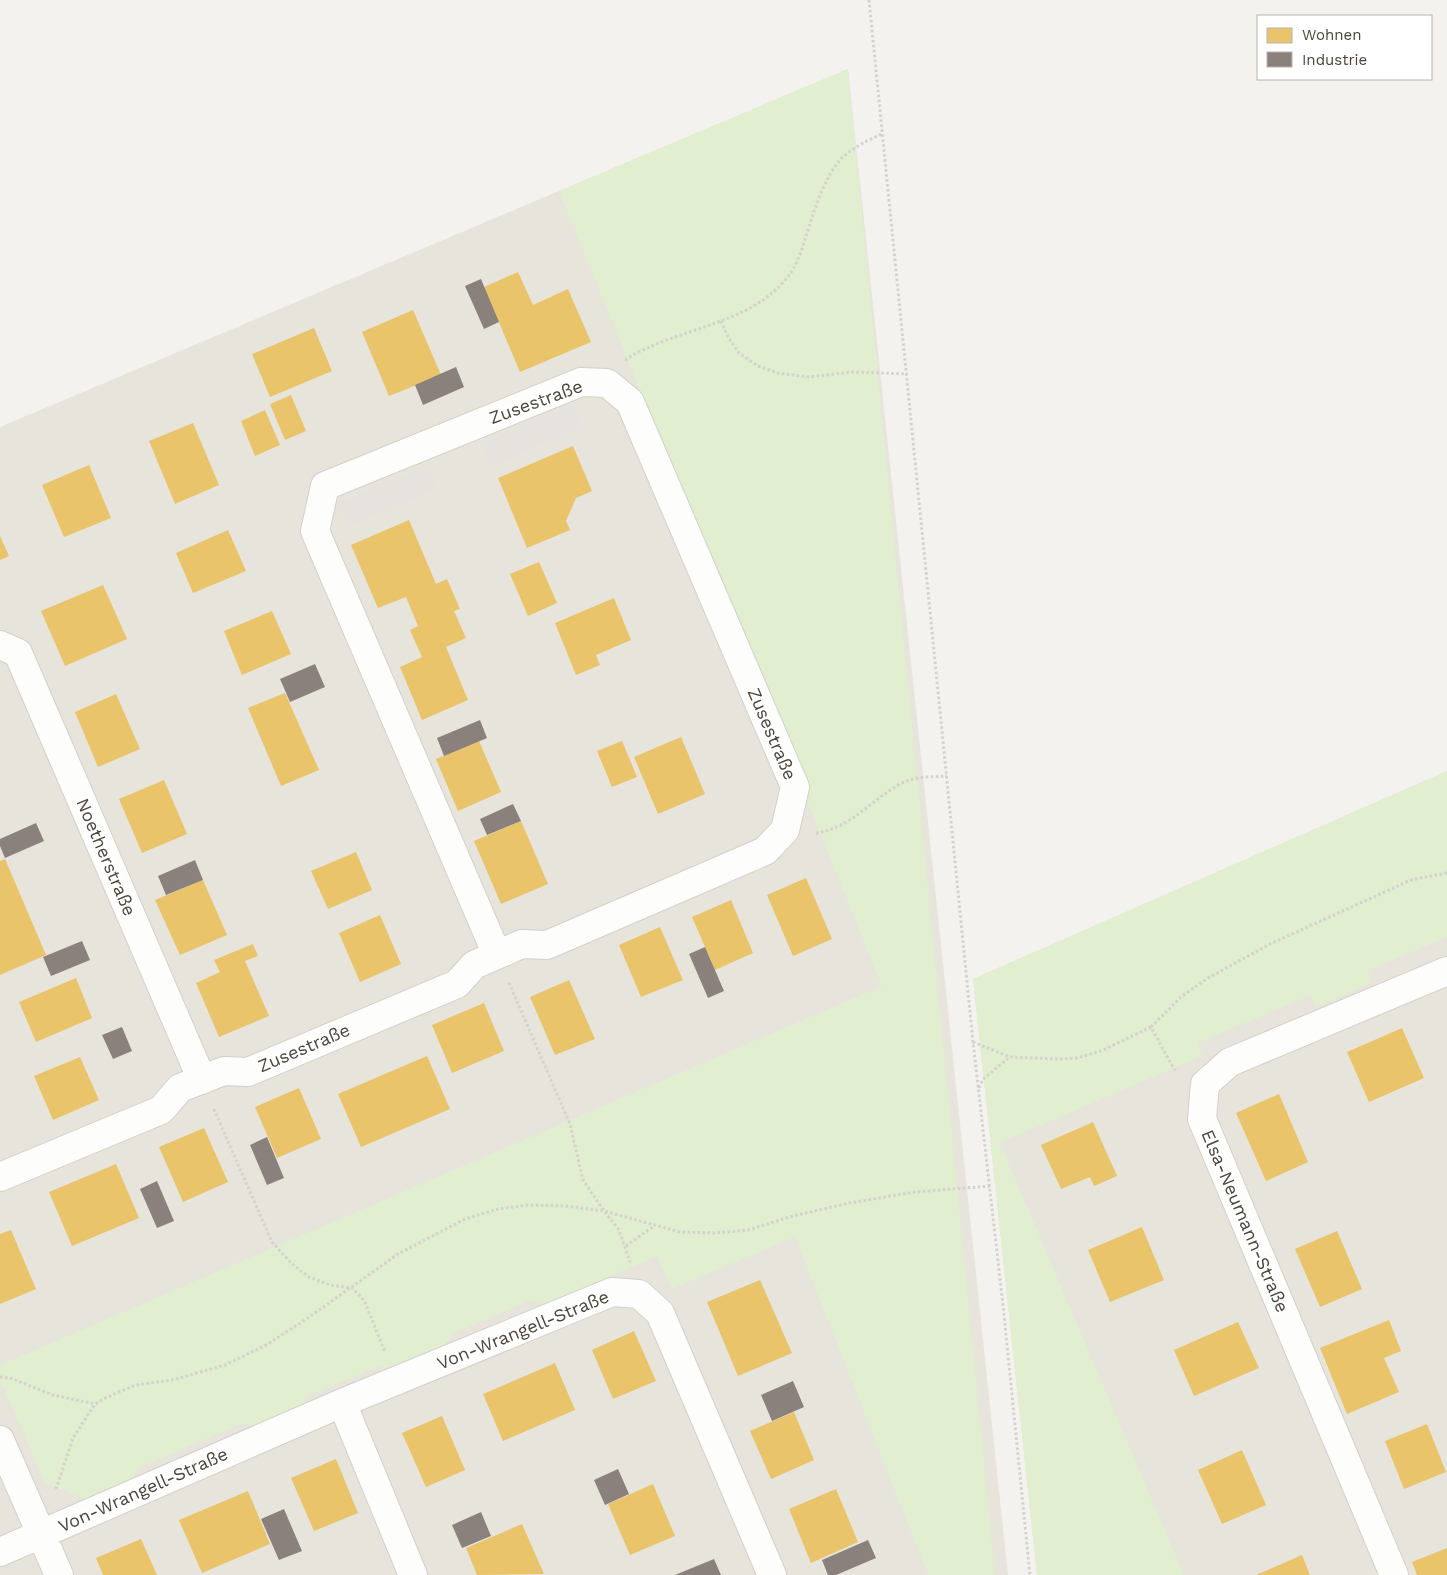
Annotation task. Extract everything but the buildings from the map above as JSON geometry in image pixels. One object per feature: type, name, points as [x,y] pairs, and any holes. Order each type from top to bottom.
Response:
[{"type":"street","name":"Zusestraße","points":[[0,1177],[162,1110],[180,1088],[224,1071],[248,1072],[457,984],[474,965],[497,955],[522,944],[547,945],[765,851],[784,830],[795,787],[630,402],[607,383],[581,382],[325,486],[315,531],[497,955]]},
{"type":"street","name":"Noetherstraße","points":[[0,645],[18,652],[202,1080]]},
{"type":"street","points":[[1205,1084],[1230,1062],[1447,970]]},
{"type":"street","name":"Elsa-Neumann-Straße","points":[[1205,1084],[1202,1119],[1394,1575]]},
{"type":"street","name":"Von-Wrangell-Straße","points":[[0,1552],[342,1403],[612,1292],[639,1294]]},
{"type":"street","points":[[639,1294],[660,1313],[772,1575]]},
{"type":"street","points":[[342,1403],[413,1575]]},
{"type":"street","points":[[0,1440],[59,1575]]},
{"type":"path","points":[[869,0],[908,374],[973,1042],[990,1186],[1030,1575]]},
{"type":"path","points":[[607,383],[618,364],[635,353],[740,313],[770,295],[789,277],[802,249],[813,214],[827,181],[842,158],[863,143],[882,134]]},
{"type":"path","points":[[721,321],[738,353],[758,366],[778,373],[809,377],[852,372],[908,374]]},
{"type":"path","points":[[784,830],[806,834],[822,832],[850,820],[903,782],[917,778],[947,776]]},
{"type":"path","points":[[973,1042],[1010,1057],[1077,1058],[1101,1051],[1152,1027],[1181,997],[1201,983],[1270,944],[1411,880],[1447,873]]},
{"type":"path","points":[[497,955],[570,1124],[583,1180],[619,1230],[626,1246],[639,1294]]},
{"type":"path","points":[[1152,1027],[1174,1069],[1205,1084]]},
{"type":"path","points":[[978,1089],[983,1078],[1010,1057]]},
{"type":"path","points":[[202,1080],[272,1242],[292,1264],[309,1277],[330,1285],[352,1288],[364,1300],[397,1380]]},
{"type":"path","points":[[41,1534],[72,1438],[96,1404],[107,1397],[136,1386],[172,1380],[225,1366],[266,1345],[352,1288],[398,1254],[465,1219],[498,1209],[528,1205],[566,1206],[604,1211],[680,1232],[715,1233],[748,1230],[793,1216],[849,1203],[916,1192],[990,1186]]},
{"type":"path","points":[[626,1246],[654,1226]]},
{"type":"path","points":[[0,1377],[10,1378],[53,1394],[96,1404]]},
{"type":"shaded area","points":[[848,69],[1008,1575],[0,1575],[0,427]]},
{"type":"shaded area","points":[[572,404],[582,427],[489,467],[480,444]]},
{"type":"shaded area","points":[[429,465],[439,488],[347,527],[337,504]]},
{"type":"shaded area","points":[[1447,771],[1447,1575],[1037,1575],[973,979]]},
{"type":"green space","points":[[848,69],[995,1575],[928,1575],[795,1237],[672,1289],[657,1256],[544,1305],[531,1300],[452,1334],[445,1347],[392,1370],[380,1366],[307,1396],[302,1408],[257,1428],[244,1423],[138,1468],[132,1481],[87,1500],[45,1483],[0,1379],[0,1365],[882,986],[559,191]]},
{"type":"green space","points":[[1447,771],[1447,937],[1369,970],[1372,983],[1316,1007],[1311,995],[1198,1043],[1202,1056],[1000,1143],[1184,1575],[1037,1575],[973,979]]}]
